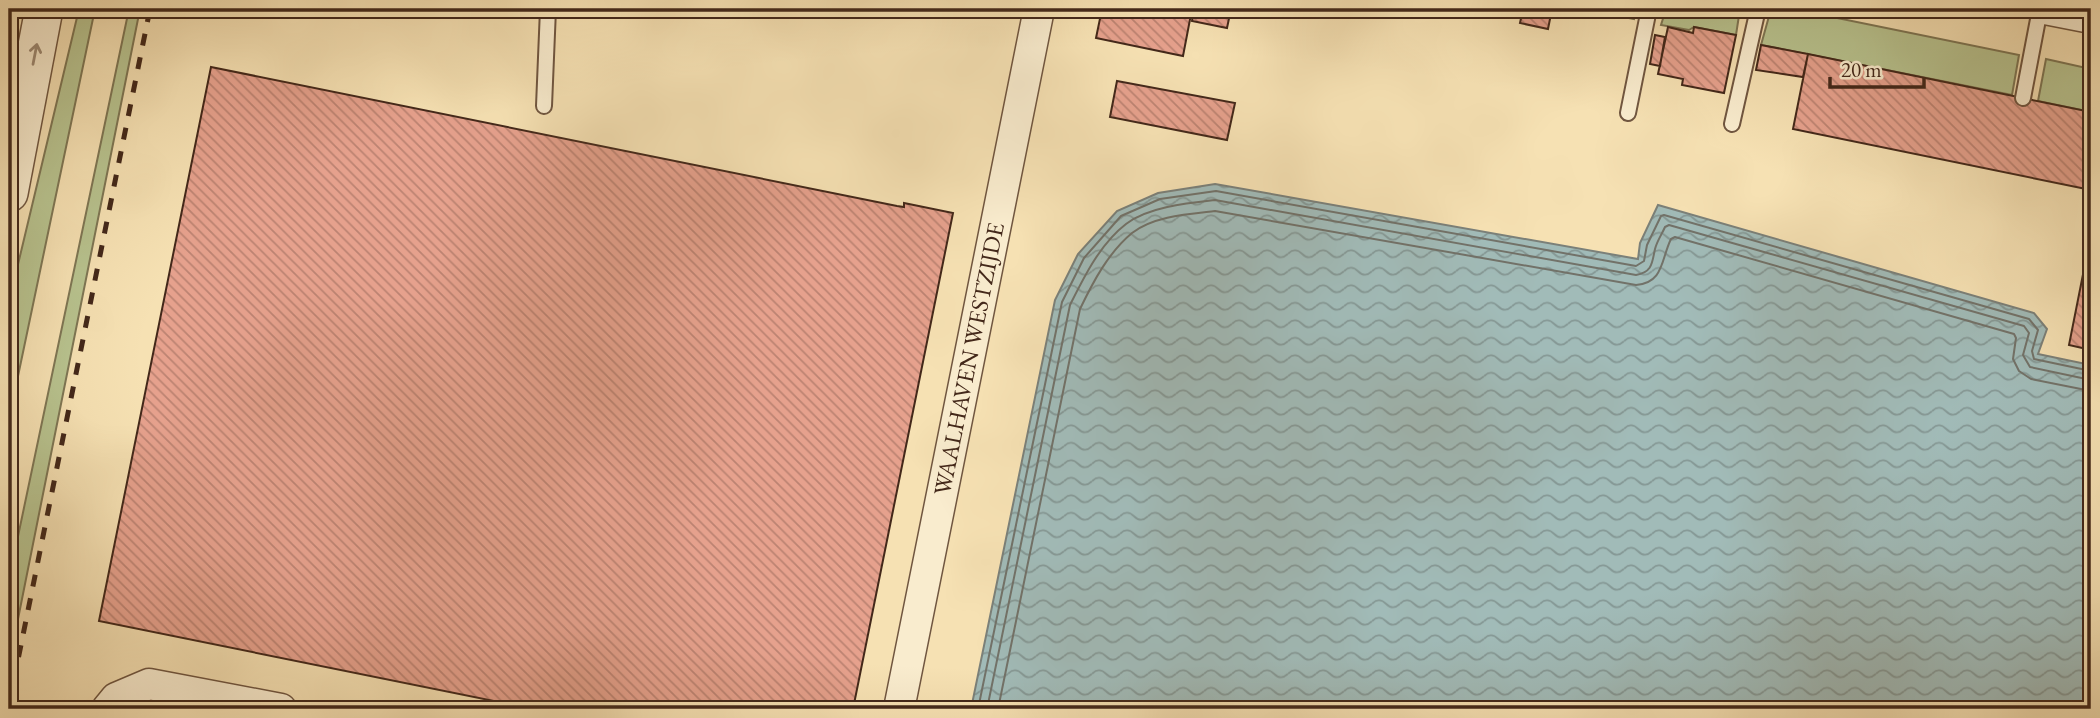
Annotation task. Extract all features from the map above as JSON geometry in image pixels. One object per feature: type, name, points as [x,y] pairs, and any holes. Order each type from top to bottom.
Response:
[{"type":"street","points":[[9,193],[44,9]]},
{"type":"street","name":"WAALHAVEN WESTZIJDE","points":[[899,709],[1039,9]]},
{"type":"street","points":[[2045,9],[2091,18]]},
{"type":"street","points":[[107,709],[116,698],[149,684],[281,709]]},
{"type":"lane","points":[[544,106],[548,9]]},
{"type":"lane","points":[[1628,113],[1649,9]]},
{"type":"lane","points":[[1732,124],[1758,9]]},
{"type":"lane","points":[[2023,98],[2040,9]]},
{"type":"green space","points":[[79,9],[95,9],[9,419],[9,302]]},
{"type":"green space","points":[[129,9],[140,9],[9,664],[9,579]]},
{"type":"green space","points":[[1584,9],[1636,9],[1634,19]]},
{"type":"green space","points":[[1666,9],[1740,9],[1736,35],[1694,27],[1689,30],[1661,25]]},
{"type":"green space","points":[[1771,9],[1793,9],[2019,55],[2012,95],[1761,45]]},
{"type":"green space","points":[[2046,59],[2091,69],[2091,112],[2038,101]]},
{"type":"water","points":[[1215,184],[1638,259],[1640,243],[1658,205],[2034,313],[2047,329],[2038,354],[2091,365],[2091,709],[971,709],[1055,300],[1078,254],[1117,211],[1158,193]]},
{"type":"building","points":[[1102,9],[1192,9],[1183,56],[1096,38]]},
{"type":"building","points":[[1194,9],[1231,9],[1227,28],[1192,21]]},
{"type":"building","points":[[1523,9],[1552,9],[1548,29],[1520,23]]},
{"type":"building","points":[[1668,27],[1693,33],[1694,27],[1736,35],[1724,93],[1682,85],[1683,79],[1658,74]]},
{"type":"building","points":[[1655,35],[1665,37],[1660,66],[1650,64]]},
{"type":"building","points":[[1761,45],[1808,54],[1803,77],[1756,70]]},
{"type":"building","points":[[1808,54],[2091,112],[2091,190],[1793,129]]},
{"type":"building","points":[[211,67],[897,206],[904,207],[904,203],[953,213],[853,709],[533,709],[99,621]]},
{"type":"building","points":[[1117,81],[1235,103],[1227,140],[1110,117]]},
{"type":"building","points":[[2091,234],[2091,350],[2069,345]]},
{"type":"railway","points":[[9,704],[150,9]]}]
